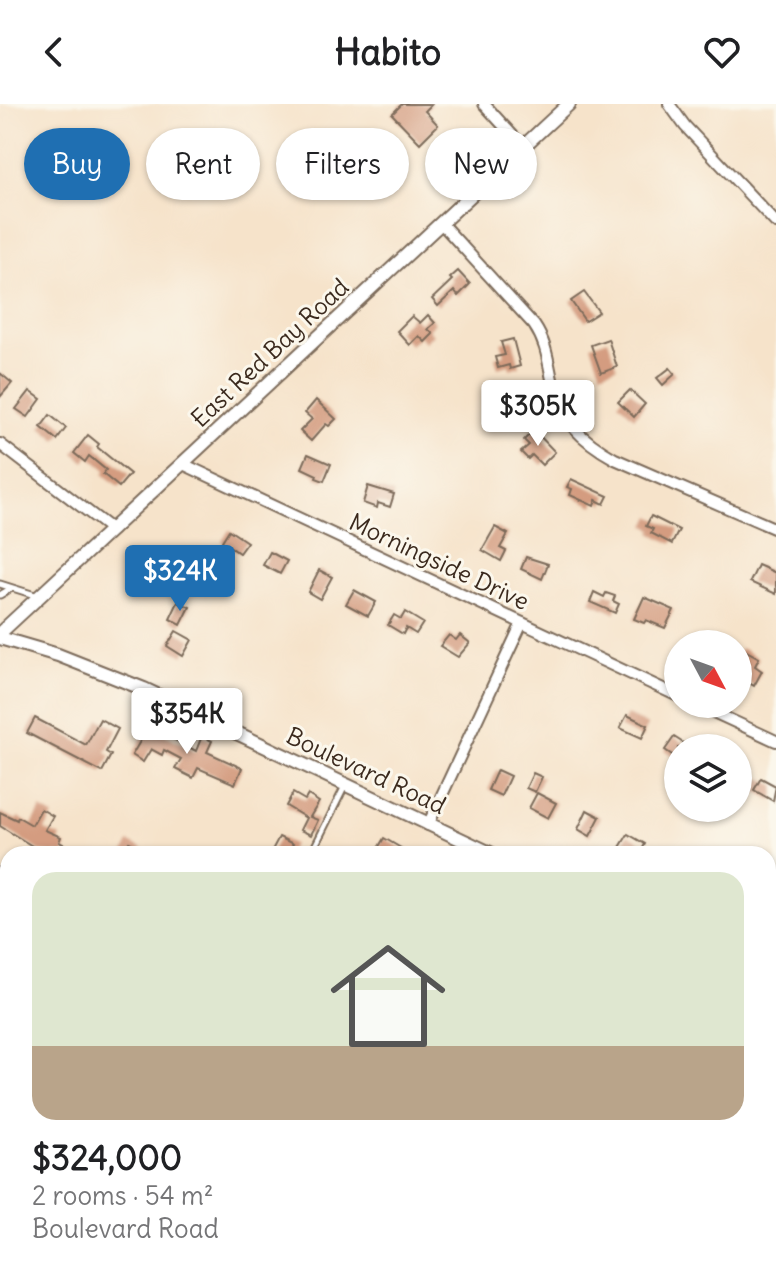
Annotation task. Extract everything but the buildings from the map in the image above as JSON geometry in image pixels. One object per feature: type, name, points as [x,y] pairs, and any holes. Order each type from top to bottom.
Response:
[{"type":"street","points":[[484,104],[506,128]]},
{"type":"street","name":"East Red Bay Road","points":[[537,134],[569,104]]},
{"type":"street","points":[[669,104],[685,126],[776,223]]},
{"type":"street","name":"East Red Bay Road","points":[[0,635],[466,200]]},
{"type":"street","points":[[441,223],[534,325],[545,342],[556,399],[579,435],[615,459],[776,529]]},
{"type":"street","points":[[0,444],[112,530]]},
{"type":"street","name":"Morningside Drive","points":[[183,464],[664,689]]},
{"type":"street","points":[[428,825],[522,623]]},
{"type":"street","name":"Boulevard Road","points":[[0,635],[105,672],[474,846]]},
{"type":"street","points":[[726,718],[776,741]]},
{"type":"lane","points":[[0,584],[39,596]]},
{"type":"lane","points":[[0,595],[11,589]]},
{"type":"lane","points":[[315,846],[345,785]]}]
